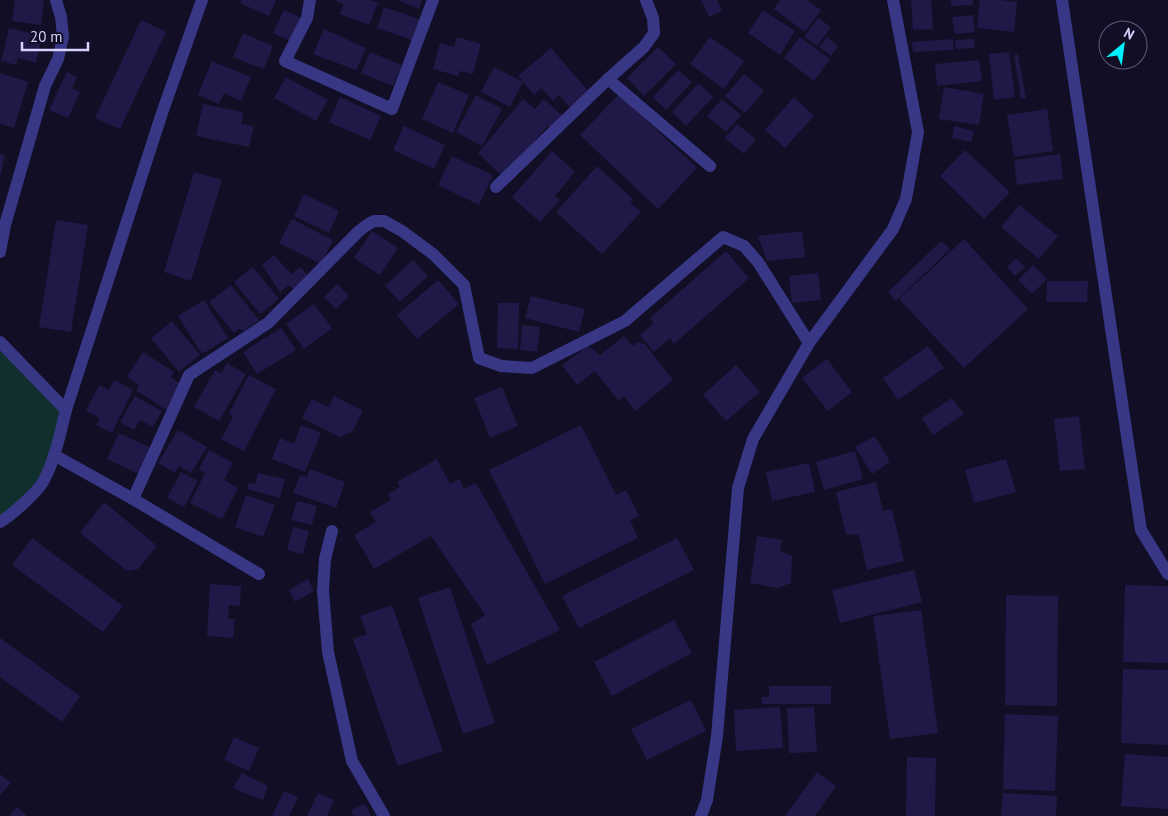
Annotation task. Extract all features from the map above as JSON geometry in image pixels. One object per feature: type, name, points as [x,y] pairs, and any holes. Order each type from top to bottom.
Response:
[{"type":"street","points":[[0,252],[2,225],[45,86],[58,59],[63,37],[61,17],[56,0]]},
{"type":"street","points":[[1,521],[25,502],[42,484],[54,455],[66,410],[162,113],[202,0]]},
{"type":"street","points":[[310,0],[307,18],[284,61],[392,109],[433,0]]},
{"type":"street","points":[[496,187],[644,47],[654,33],[653,18],[646,0]]},
{"type":"street","points":[[701,816],[707,800],[717,736],[738,488],[753,439],[809,343],[892,229],[906,199],[918,132],[893,0]]},
{"type":"street","points":[[1062,0],[1141,530],[1168,574]]},
{"type":"street","points":[[608,79],[710,166]]},
{"type":"street","points":[[133,498],[189,375],[268,323],[359,232],[374,221],[384,221],[402,231],[433,254],[464,284],[479,358],[500,366],[532,368],[625,321],[723,237],[744,246],[758,262],[809,343]]},
{"type":"street","points":[[1,346],[66,410]]},
{"type":"street","points":[[54,455],[133,498],[260,574]]},
{"type":"street","points":[[332,531],[325,559],[323,592],[328,652],[352,761],[384,816]]},
{"type":"green space","points":[[0,350],[66,410],[43,482],[0,519]]},
{"type":"building","points":[[15,0],[44,0],[41,25],[12,21]]},
{"type":"building","points":[[242,0],[276,0],[269,16],[240,3]]},
{"type":"building","points":[[333,0],[370,0],[378,3],[369,25],[340,14],[343,4]]},
{"type":"building","points":[[397,0],[422,0],[419,9]]},
{"type":"building","points":[[701,0],[717,0],[722,11],[709,17]]},
{"type":"building","points":[[780,0],[807,0],[821,10],[805,32],[774,9]]},
{"type":"building","points":[[911,0],[931,0],[933,29],[913,30]]},
{"type":"building","points":[[951,0],[973,0],[973,5],[951,6]]},
{"type":"building","points":[[980,0],[1017,2],[1014,32],[977,28]]},
{"type":"building","points":[[384,7],[422,20],[415,41],[377,28]]},
{"type":"building","points":[[284,10],[301,18],[290,41],[273,33]]},
{"type":"building","points":[[763,10],[795,31],[780,55],[748,33]]},
{"type":"building","points":[[973,15],[975,32],[955,34],[952,17]]},
{"type":"building","points":[[818,18],[831,27],[817,46],[804,37]]},
{"type":"building","points":[[141,20],[166,32],[120,129],[95,118]]},
{"type":"building","points":[[9,28],[42,36],[36,63],[18,58],[16,65],[1,61]]},
{"type":"building","points":[[324,29],[366,48],[356,70],[313,54]]},
{"type":"building","points":[[243,33],[273,46],[264,69],[233,57]]},
{"type":"building","points":[[457,37],[481,44],[473,74],[460,71],[458,76],[433,69],[440,43],[454,47]]},
{"type":"building","points":[[710,37],[744,61],[724,89],[690,64]]},
{"type":"building","points":[[800,37],[830,59],[814,81],[784,58]]},
{"type":"building","points":[[827,37],[838,46],[831,56],[819,47]]},
{"type":"building","points":[[953,39],[954,50],[913,52],[912,42]]},
{"type":"building","points":[[974,39],[975,48],[956,49],[955,40]]},
{"type":"building","points":[[658,47],[676,64],[644,96],[627,78]]},
{"type":"building","points":[[551,48],[590,93],[571,109],[559,95],[553,101],[541,88],[534,95],[518,76]]},
{"type":"building","points":[[370,52],[402,65],[393,86],[361,73]]},
{"type":"building","points":[[1009,52],[1015,97],[994,100],[989,54]]},
{"type":"building","points":[[1018,54],[1026,98],[1021,99],[1014,55]]},
{"type":"building","points":[[979,60],[982,81],[937,86],[935,64]]},
{"type":"building","points":[[212,61],[251,77],[241,101],[224,93],[219,104],[198,95]]},
{"type":"building","points":[[494,67],[523,82],[510,107],[481,92]]},
{"type":"building","points":[[678,70],[692,82],[666,110],[653,97]]},
{"type":"building","points":[[67,72],[77,77],[72,88],[80,92],[68,118],[49,110]]},
{"type":"building","points":[[0,73],[28,82],[14,128],[0,124]]},
{"type":"building","points":[[744,74],[764,91],[745,113],[725,96]]},
{"type":"building","points":[[286,77],[328,100],[316,121],[274,98]]},
{"type":"building","points":[[438,82],[469,95],[453,133],[422,119]]},
{"type":"building","points":[[699,83],[713,97],[686,126],[672,112]]},
{"type":"building","points":[[944,87],[984,94],[979,125],[939,119]]},
{"type":"building","points":[[619,94],[697,168],[658,209],[580,135]]},
{"type":"building","points":[[476,95],[502,109],[482,146],[456,132]]},
{"type":"building","points":[[340,97],[381,116],[370,140],[329,122]]},
{"type":"building","points":[[794,97],[814,116],[785,148],[765,130]]},
{"type":"building","points":[[523,99],[535,109],[544,99],[563,116],[552,128],[548,126],[502,176],[478,153]]},
{"type":"building","points":[[722,99],[741,115],[726,132],[707,116]]},
{"type":"building","points":[[203,104],[243,112],[241,124],[254,126],[249,147],[196,136]]},
{"type":"building","points":[[1047,109],[1053,151],[1014,157],[1007,115]]},
{"type":"building","points":[[737,124],[756,139],[744,154],[725,138]]},
{"type":"building","points":[[404,126],[445,145],[434,169],[393,150]]},
{"type":"building","points":[[954,126],[974,131],[971,142],[952,138]]},
{"type":"building","points":[[965,150],[1010,192],[984,219],[940,176]]},
{"type":"building","points":[[552,151],[575,172],[555,196],[560,200],[540,222],[512,197]]},
{"type":"building","points":[[0,154],[5,155],[1,174],[0,174]]},
{"type":"building","points":[[1060,154],[1063,179],[1017,185],[1014,160]]},
{"type":"building","points":[[452,156],[493,175],[479,205],[438,185]]},
{"type":"building","points":[[597,166],[633,199],[630,203],[641,212],[602,254],[556,212]]},
{"type":"building","points":[[194,172],[222,180],[191,281],[164,272]]},
{"type":"building","points":[[304,194],[339,211],[329,233],[294,216]]},
{"type":"building","points":[[1019,205],[1058,236],[1039,259],[1001,227]]},
{"type":"building","points":[[292,219],[333,240],[321,264],[279,243]]},
{"type":"building","points":[[56,220],[88,225],[71,332],[39,327]]},
{"type":"building","points":[[372,231],[398,248],[380,275],[354,258]]},
{"type":"building","points":[[802,231],[805,257],[767,261],[758,236]]},
{"type":"building","points":[[964,239],[1028,309],[964,368],[899,299]]},
{"type":"building","points":[[941,241],[950,249],[896,301],[888,292]]},
{"type":"building","points":[[726,251],[749,278],[674,344],[670,338],[654,352],[640,335],[654,323],[650,318]]},
{"type":"building","points":[[274,255],[291,274],[300,267],[309,277],[295,290],[289,285],[280,292],[262,265]]},
{"type":"building","points":[[1016,258],[1025,267],[1015,276],[1007,267]]},
{"type":"building","points":[[413,260],[428,276],[400,302],[385,286]]},
{"type":"building","points":[[1033,265],[1047,279],[1032,294],[1018,280]]},
{"type":"building","points":[[253,267],[279,299],[260,314],[234,282]]},
{"type":"building","points":[[818,273],[821,300],[792,303],[789,276]]},
{"type":"building","points":[[438,280],[459,304],[417,339],[397,315]]},
{"type":"building","points":[[1047,281],[1088,281],[1087,302],[1046,302]]},
{"type":"building","points":[[337,284],[349,296],[336,309],[324,297]]},
{"type":"building","points":[[231,285],[259,320],[244,331],[239,329],[234,333],[209,302]]},
{"type":"building","points":[[531,296],[585,309],[579,332],[525,318]]},
{"type":"building","points":[[204,300],[228,338],[202,354],[178,316]]},
{"type":"building","points":[[498,303],[519,303],[518,349],[497,348]]},
{"type":"building","points":[[314,304],[332,328],[304,349],[286,324]]},
{"type":"building","points":[[172,321],[200,355],[179,372],[151,338]]},
{"type":"building","points":[[522,325],[540,327],[537,352],[520,350]]},
{"type":"building","points":[[281,328],[296,350],[257,374],[243,352]]},
{"type":"building","points":[[624,336],[633,346],[637,342],[645,344],[673,380],[635,411],[624,396],[619,401],[595,371],[577,385],[562,365],[588,346],[600,355]]},
{"type":"building","points":[[928,346],[944,368],[898,400],[883,378]]},
{"type":"building","points":[[143,352],[174,372],[171,377],[183,386],[168,411],[136,390],[139,385],[127,377]]},
{"type":"building","points":[[827,359],[852,392],[828,411],[802,378]]},
{"type":"building","points":[[227,363],[246,374],[219,421],[194,407],[215,370],[221,373]]},
{"type":"building","points":[[736,365],[760,392],[726,421],[703,395]]},
{"type":"building","points":[[249,375],[276,389],[244,451],[221,439],[233,417],[229,413]]},
{"type":"building","points":[[114,380],[133,390],[112,433],[96,425],[100,418],[86,411],[99,385],[109,390]]},
{"type":"building","points":[[502,387],[518,426],[490,438],[474,398]]},
{"type":"building","points":[[135,396],[162,411],[153,427],[140,420],[134,430],[120,422]]},
{"type":"building","points":[[334,396],[363,411],[352,432],[340,437],[302,418],[312,399],[328,407]]},
{"type":"building","points":[[952,398],[964,414],[933,435],[922,418]]},
{"type":"building","points":[[1079,416],[1085,469],[1060,471],[1054,419]]},
{"type":"building","points":[[301,425],[321,433],[305,472],[272,459],[280,438],[294,444]]},
{"type":"building","points":[[581,425],[616,495],[626,490],[639,516],[630,520],[638,538],[545,584],[489,470]]},
{"type":"building","points":[[178,430],[207,447],[191,473],[179,466],[175,473],[158,463]]},
{"type":"building","points":[[119,433],[151,448],[139,474],[107,459]]},
{"type":"building","points":[[875,436],[890,462],[872,474],[855,447]]},
{"type":"building","points":[[209,450],[233,463],[224,480],[238,488],[222,519],[190,503],[205,473],[199,470]]},
{"type":"building","points":[[855,451],[863,479],[824,490],[816,462]]},
{"type":"building","points":[[437,459],[450,484],[459,479],[464,489],[476,483],[560,630],[487,665],[471,624],[485,615],[431,536],[374,569],[354,535],[376,522],[370,512],[391,500],[388,494],[400,487],[397,482]]},
{"type":"building","points":[[1006,459],[1016,492],[974,503],[965,470]]},
{"type":"building","points":[[809,463],[815,492],[772,501],[766,472]]},
{"type":"building","points":[[310,469],[345,482],[336,508],[293,493],[300,475],[307,477]]},
{"type":"building","points":[[181,472],[198,481],[184,507],[167,498]]},
{"type":"building","points":[[258,473],[285,479],[280,498],[247,489],[248,483],[255,484]]},
{"type":"building","points":[[876,482],[883,511],[892,509],[904,561],[867,570],[859,535],[846,534],[836,492]]},
{"type":"building","points":[[246,495],[275,505],[263,537],[235,527]]},
{"type":"building","points":[[297,501],[317,506],[312,525],[291,520]]},
{"type":"building","points":[[104,502],[157,546],[138,569],[127,571],[80,533]]},
{"type":"building","points":[[293,527],[309,531],[303,554],[287,550]]},
{"type":"building","points":[[757,536],[782,540],[780,551],[792,556],[791,583],[778,588],[750,583]]},
{"type":"building","points":[[32,538],[123,606],[103,632],[12,565]]},
{"type":"building","points":[[677,538],[694,570],[579,628],[562,596]]},
{"type":"building","points":[[914,570],[922,602],[840,623],[832,590]]},
{"type":"building","points":[[308,579],[314,591],[295,602],[289,590]]},
{"type":"building","points":[[210,584],[241,586],[240,606],[229,605],[228,619],[235,619],[233,638],[207,636]]},
{"type":"building","points":[[1125,585],[1168,586],[1168,663],[1123,662]]},
{"type":"building","points":[[450,587],[495,723],[463,734],[418,598]]},
{"type":"building","points":[[1006,595],[1058,596],[1057,706],[1005,705]]},
{"type":"building","points":[[392,605],[443,751],[398,766],[353,639],[367,634],[360,616]]},
{"type":"building","points":[[921,610],[938,733],[890,739],[873,616]]},
{"type":"building","points":[[674,620],[692,653],[612,696],[594,662]]},
{"type":"building","points":[[0,638],[80,696],[62,722],[0,677]]},
{"type":"building","points":[[1123,669],[1168,670],[1168,745],[1121,743]]},
{"type":"building","points":[[769,686],[831,686],[831,704],[762,704],[762,697],[769,697]]},
{"type":"building","points":[[691,700],[706,731],[647,760],[631,729]]},
{"type":"building","points":[[780,707],[783,748],[736,751],[734,710]]},
{"type":"building","points":[[814,707],[817,752],[789,753],[787,708]]},
{"type":"building","points":[[1005,714],[1058,716],[1055,791],[1003,789]]},
{"type":"building","points":[[234,737],[259,748],[249,771],[224,760]]},
{"type":"building","points":[[1125,754],[1168,757],[1168,809],[1121,806]]},
{"type":"building","points":[[907,757],[936,758],[935,816],[906,816]]},
{"type":"building","points":[[817,772],[836,786],[815,816],[785,816]]},
{"type":"building","points":[[242,773],[268,786],[263,800],[233,788]]},
{"type":"building","points":[[0,774],[11,783],[0,795]]},
{"type":"building","points":[[284,791],[298,797],[289,816],[272,816]]},
{"type":"building","points":[[318,793],[334,800],[327,816],[307,816]]},
{"type":"building","points":[[1003,793],[1057,796],[1056,816],[1001,816]]},
{"type":"building","points":[[365,804],[371,816],[354,816],[351,810]]},
{"type":"building","points":[[17,807],[27,816],[9,816]]}]
